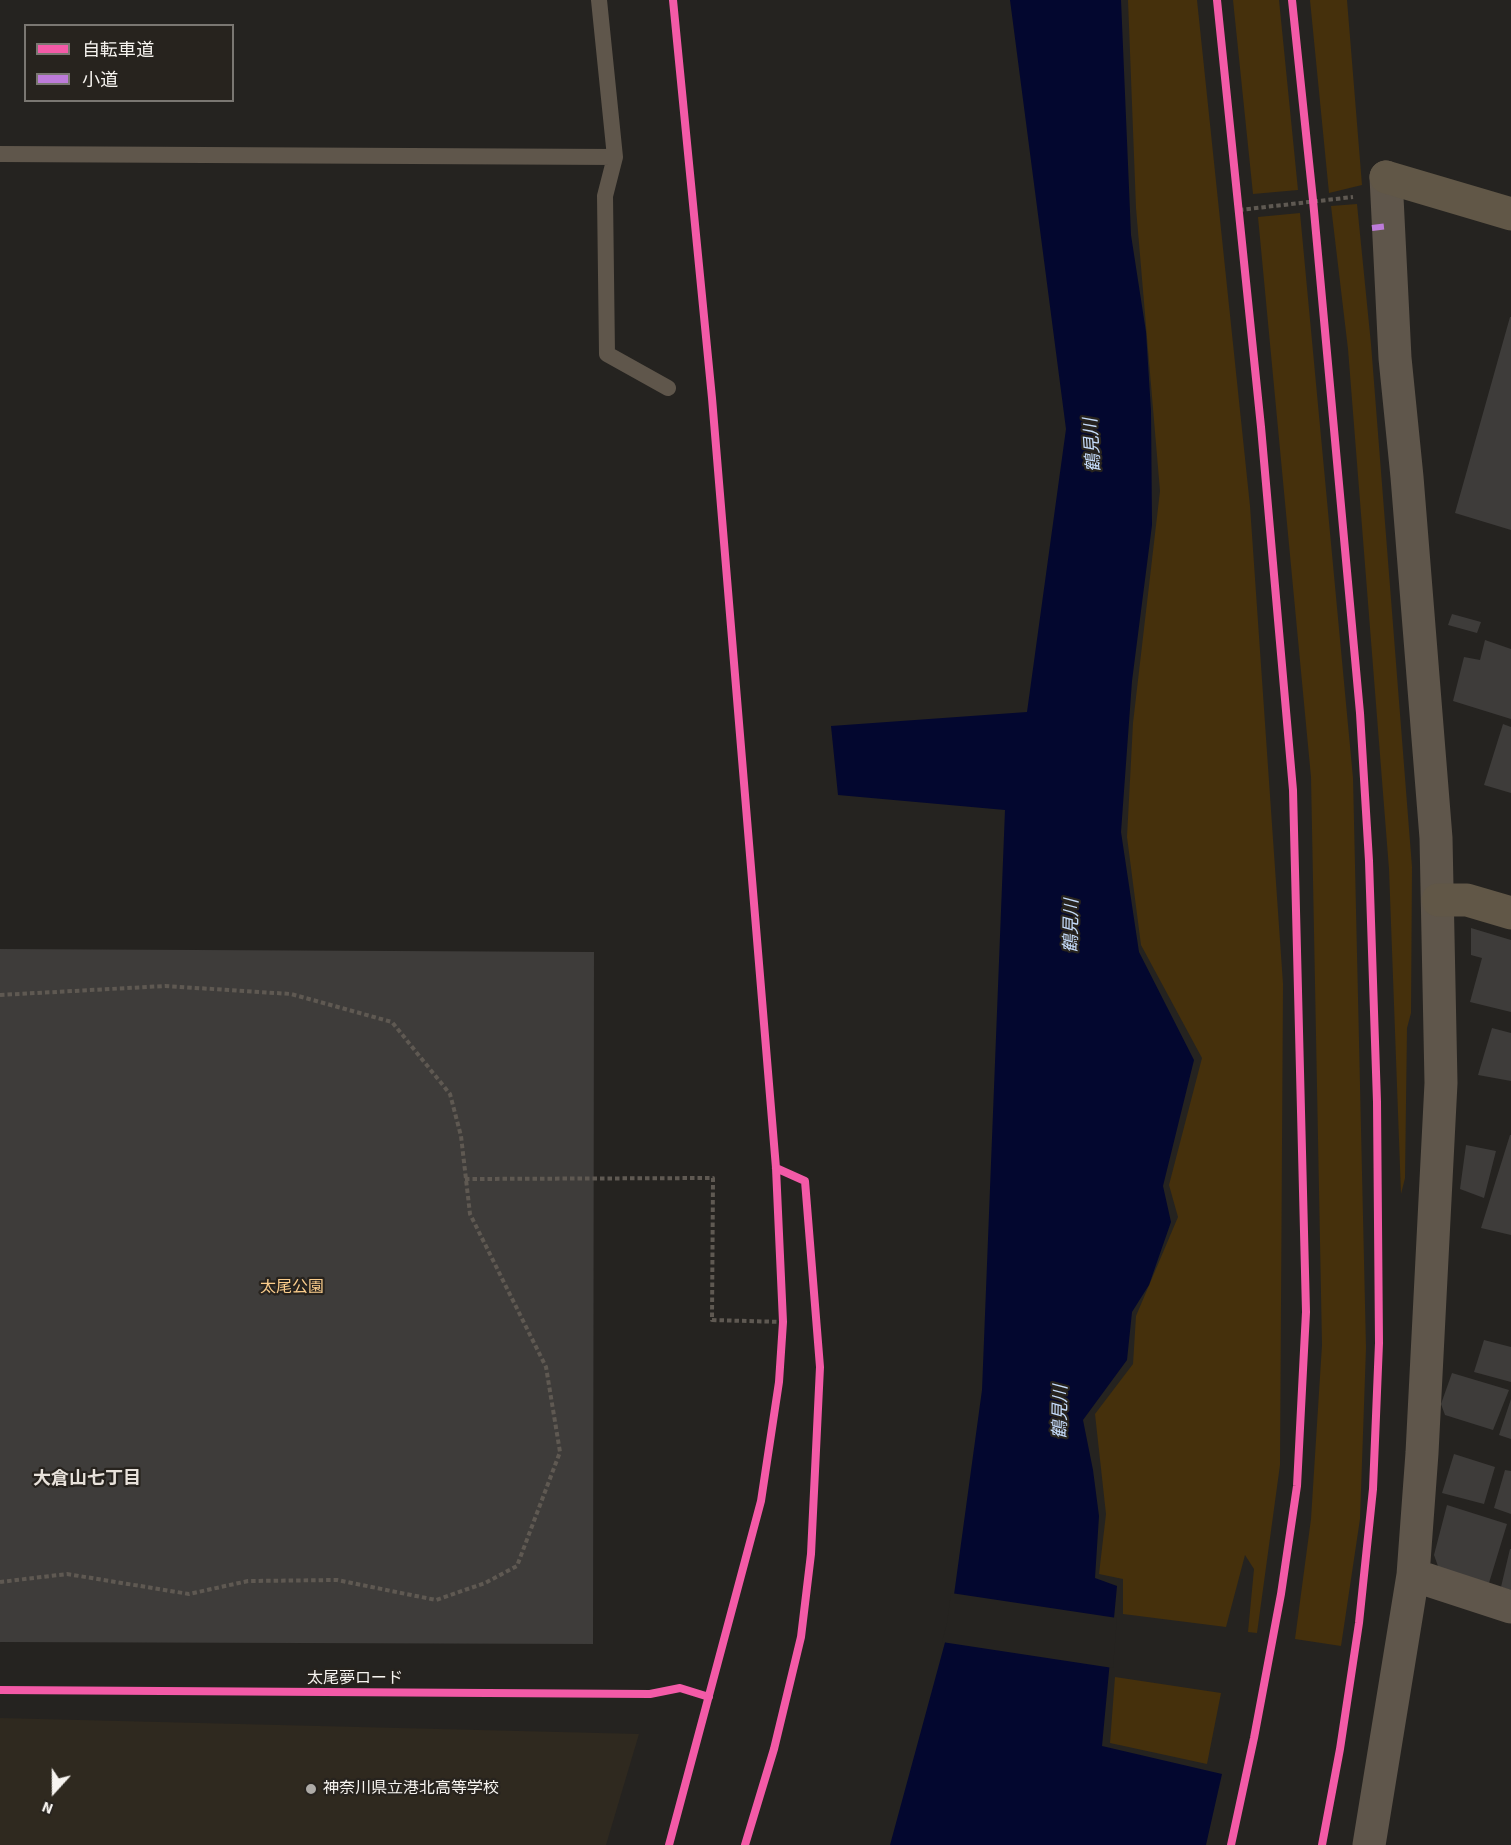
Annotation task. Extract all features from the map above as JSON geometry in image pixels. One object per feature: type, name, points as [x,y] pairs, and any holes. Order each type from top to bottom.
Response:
[{"type":"street","points":[[1369,1845],[1413,1575],[1422,1453],[1441,1083],[1435,827],[1408,489],[1374,187],[1511,214]]},
{"type":"street","points":[[1438,900],[1467,900],[1511,913]]},
{"type":"street","points":[[1413,1575],[1511,1607]]},
{"type":"lane","points":[[599,0],[615,157],[605,196],[607,354],[668,388]]},
{"type":"lane","points":[[0,154],[615,157]]},
{"type":"path","points":[[1239,210],[1313,200],[1374,187]]},
{"type":"path","points":[[1312,188],[1315,212]]},
{"type":"path","points":[[1238,198],[1240,221]]},
{"type":"path","points":[[0,995],[165,986],[291,994],[392,1022],[450,1094],[461,1136],[470,1214],[546,1368],[560,1452],[517,1566],[484,1583],[436,1599],[337,1580],[248,1581],[189,1594],[67,1574],[0,1582]]},
{"type":"path","points":[[465,1179],[712,1178],[712,1320],[783,1322]]},
{"type":"path","points":[[782,1310],[782,1334]]},
{"type":"shaded area","points":[[1128,0],[1197,0],[1250,506],[1283,984],[1280,1465],[1257,1633],[1248,1632],[1254,1569],[1245,1555],[1226,1627],[1123,1614],[1123,1579],[1099,1574],[1106,1514],[1095,1414],[1133,1364],[1136,1316],[1178,1217],[1169,1185],[1202,1058],[1141,945],[1127,837],[1133,723],[1160,491],[1136,208]]},
{"type":"shaded area","points":[[1233,0],[1279,0],[1298,190],[1253,194]]},
{"type":"shaded area","points":[[1310,0],[1347,0],[1362,185],[1329,193]]},
{"type":"shaded area","points":[[1357,204],[1371,344],[1412,867],[1411,1013],[1407,1028],[1405,1178],[1401,1194],[1389,869],[1348,349],[1331,206]]},
{"type":"shaded area","points":[[1300,213],[1353,778],[1366,1348],[1360,1519],[1341,1646],[1295,1639],[1311,1519],[1322,1345],[1311,777],[1258,217]]},
{"type":"shaded area","points":[[1115,1677],[1221,1693],[1207,1764],[1110,1743]]},
{"type":"shaded area","name":"神奈川県立港北高等学校","points":[[0,1718],[639,1734],[606,1845],[0,1845]]},
{"type":"water","name":"鶴見川","points":[[1010,0],[1121,0],[1131,235],[1146,332],[1151,411],[1152,525],[1132,681],[1121,832],[1139,952],[1194,1060],[1163,1186],[1171,1222],[1149,1285],[1132,1312],[1127,1360],[1083,1420],[1099,1516],[1095,1578],[1117,1586],[1102,1746],[1222,1774],[1206,1845],[890,1845],[950,1624],[982,1390],[1005,810],[838,795],[831,726],[1027,712],[1066,429]]},
{"type":"pier","points":[[951,1593],[1117,1618],[1113,1668],[942,1642]]},
{"type":"building","points":[[1511,317],[1511,530],[1455,513]]},
{"type":"building","points":[[1452,614],[1481,622],[1477,633],[1448,625]]},
{"type":"building","points":[[1485,640],[1511,649],[1511,719],[1453,701],[1464,657],[1480,660]]},
{"type":"building","points":[[1503,724],[1511,727],[1511,793],[1484,785]]},
{"type":"building","points":[[1471,928],[1511,940],[1511,1012],[1470,1002],[1482,958],[1471,955]]},
{"type":"building","name":"太尾公園","points":[[0,949],[594,952],[593,1644],[0,1642]]},
{"type":"building","points":[[1492,1028],[1511,1033],[1511,1081],[1478,1075]]},
{"type":"building","points":[[1511,1135],[1511,1235],[1481,1228]]},
{"type":"building","points":[[1466,1145],[1496,1151],[1484,1198],[1460,1189]]},
{"type":"building","points":[[1484,1340],[1511,1347],[1511,1382],[1474,1372]]},
{"type":"building","points":[[1452,1373],[1509,1390],[1493,1430],[1445,1415],[1441,1404]]},
{"type":"building","points":[[1511,1399],[1511,1439],[1499,1435]]},
{"type":"building","points":[[1454,1454],[1495,1467],[1484,1504],[1442,1493]]},
{"type":"building","points":[[1505,1470],[1511,1471],[1511,1514],[1494,1508]]},
{"type":"building","points":[[1447,1505],[1507,1524],[1489,1583],[1439,1569],[1434,1555]]},
{"type":"building","points":[[1511,1549],[1511,1590],[1501,1587]]},
{"type":"marked path","points":[[1372,228],[1389,226]]},
{"type":"cycle path","points":[[669,1845],[761,1501],[779,1382],[783,1322],[776,1168],[712,398],[673,0]]},
{"type":"cycle path","points":[[1217,0],[1261,427],[1293,790],[1306,1312],[1297,1486],[1281,1594],[1231,1845]]},
{"type":"cycle path","points":[[1292,0],[1313,200],[1360,713],[1369,861],[1377,1102],[1379,1343],[1373,1489],[1359,1623],[1340,1749],[1322,1845]]},
{"type":"cycle path","points":[[745,1845],[774,1749],[801,1637],[811,1554],[820,1367],[805,1181],[776,1168]]},
{"type":"cycle path","name":"太尾夢ロード","points":[[0,1690],[650,1694],[680,1688],[709,1697]]},
{"type":"place","name":"神奈川県立港北高等学校","points":[[311,1789]]},
{"type":"district","name":"大倉山七丁目","points":[[87,1480]]}]
